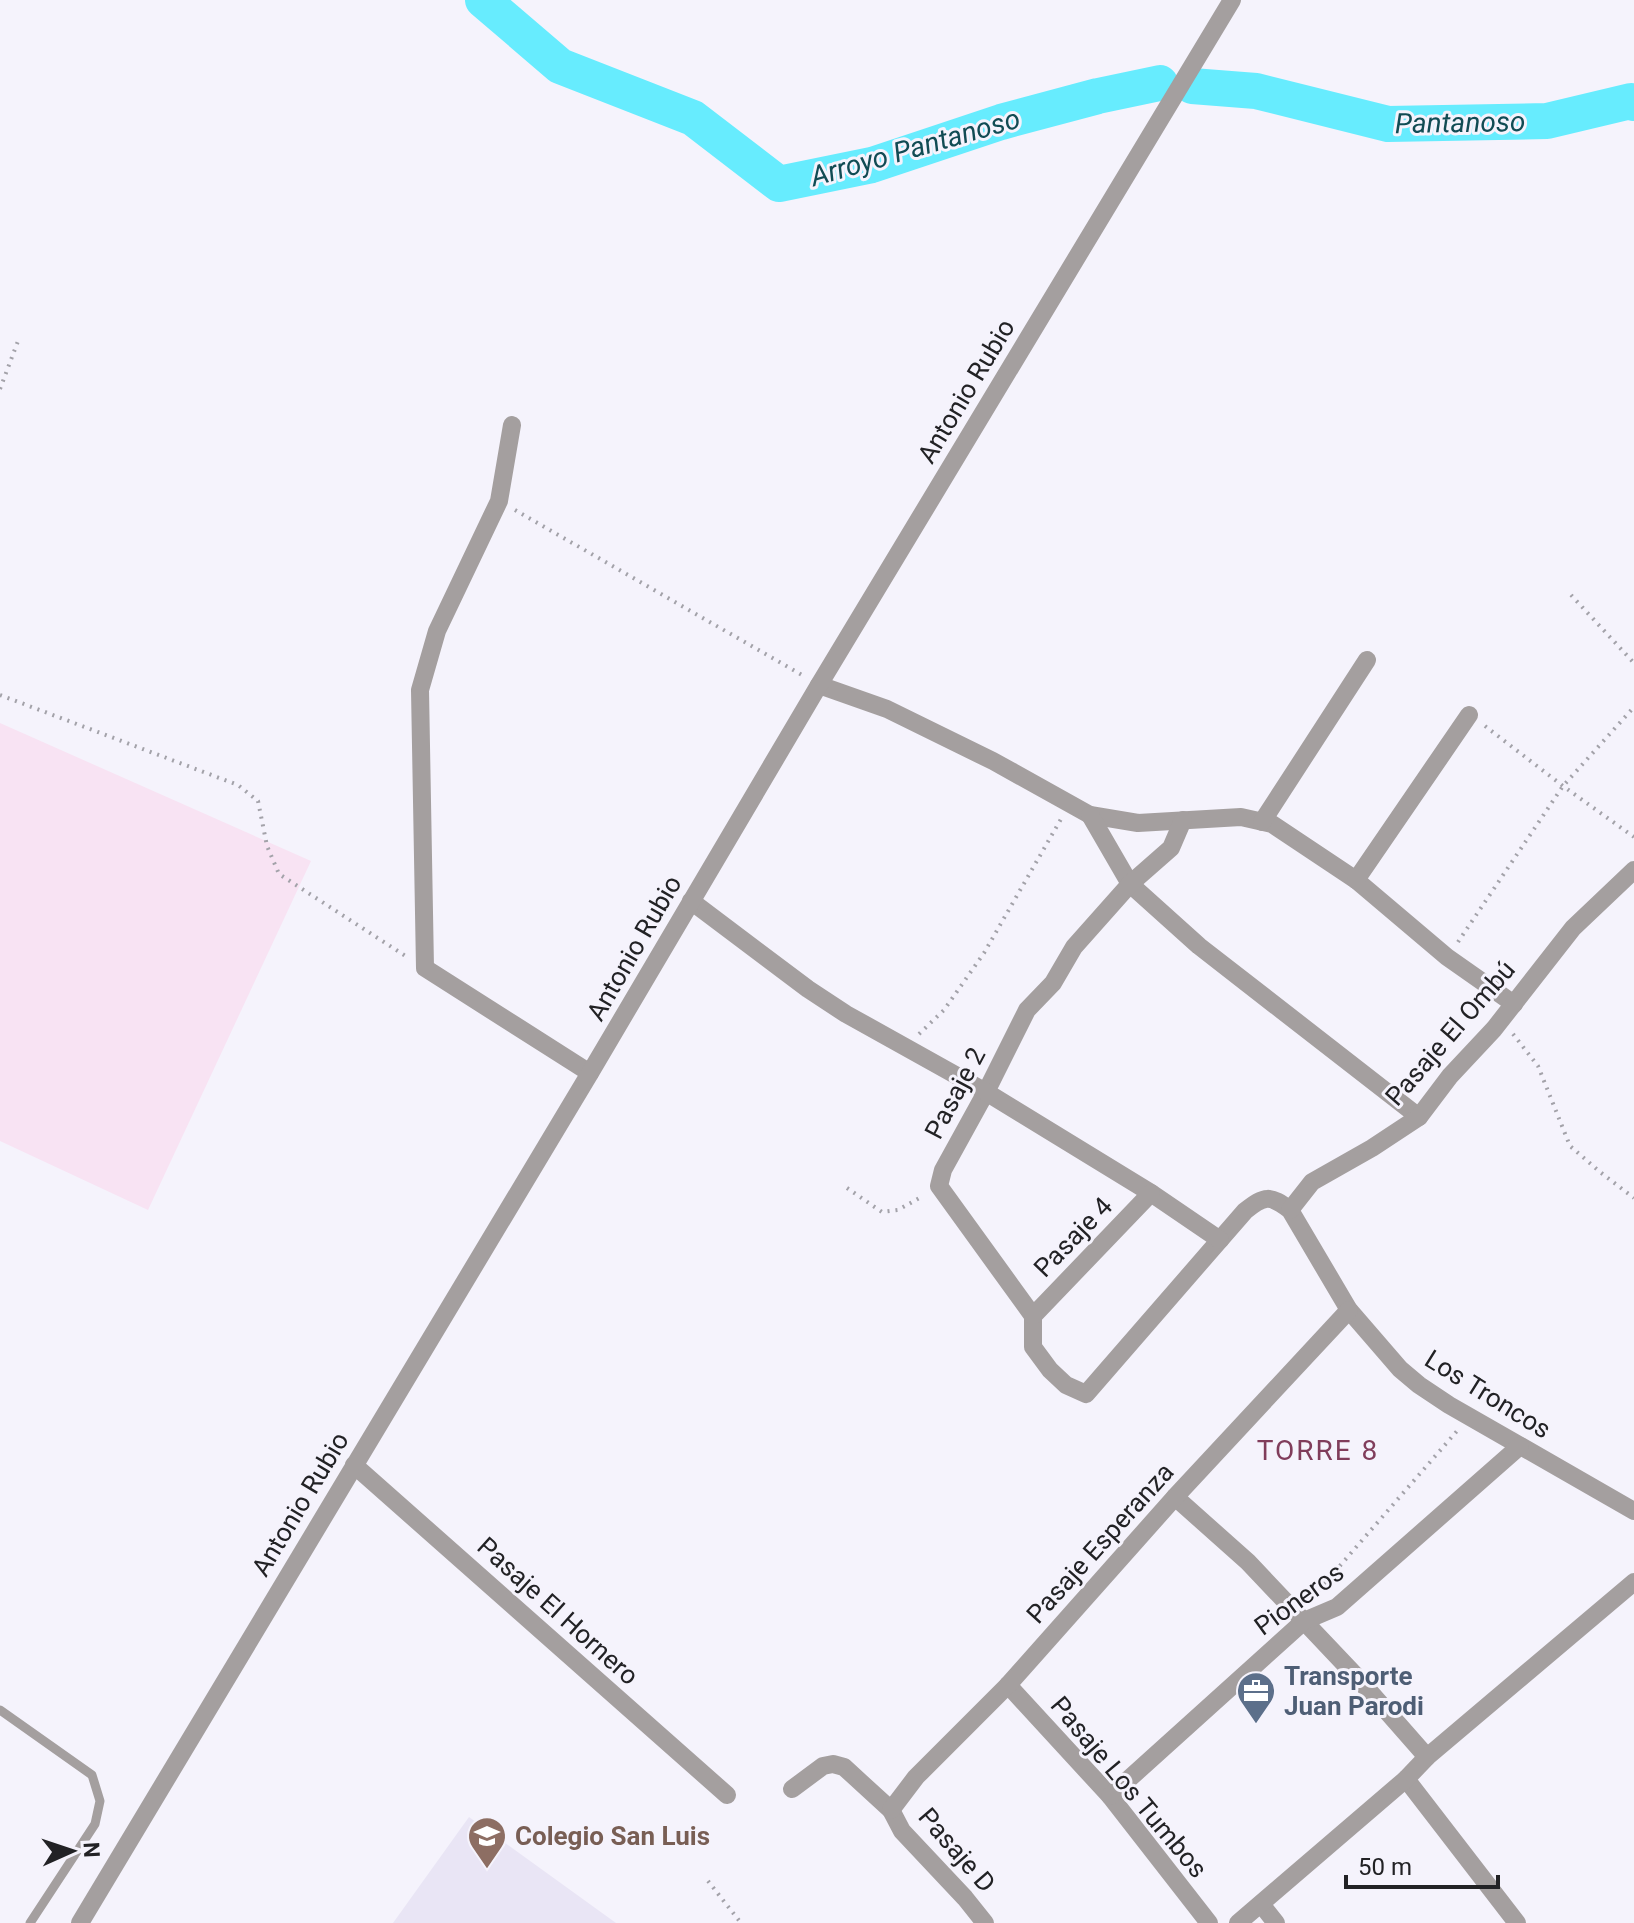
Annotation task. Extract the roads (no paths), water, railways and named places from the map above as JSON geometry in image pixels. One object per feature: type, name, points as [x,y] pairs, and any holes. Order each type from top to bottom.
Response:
[{"type":"street","name":"Antonio Rubio","points":[[80,1923],[1232,0]]},
{"type":"street","points":[[512,425],[499,501],[437,631],[420,690],[425,968],[590,1073]]},
{"type":"street","points":[[1262,822],[1367,660]]},
{"type":"street","points":[[819,685],[887,709],[993,761],[1090,815],[1138,823],[1241,817],[1272,824],[1356,880],[1447,957],[1514,1004]]},
{"type":"street","points":[[1356,880],[1469,715]]},
{"type":"street","points":[[1090,815],[1130,884],[1199,946],[1419,1117]]},
{"type":"street","name":"Pasaje 2","points":[[1033,1316],[939,1186],[943,1170],[1027,1010],[1053,983],[1074,947],[1130,884],[1171,848],[1183,820]]},
{"type":"street","name":"Pasaje El Ombú","points":[[1290,1210],[1312,1182],[1419,1117],[1450,1076],[1502,1019],[1573,928],[1634,870]]},
{"type":"street","points":[[691,901],[808,989],[986,1092],[1151,1193],[1220,1240]]},
{"type":"street","name":"Pasaje 4","points":[[1033,1316],[1151,1193]]},
{"type":"street","points":[[1033,1316],[1033,1347],[1066,1385],[1086,1394],[1245,1211],[1266,1198],[1275,1199],[1290,1210]]},
{"type":"street","name":"Los Troncos","points":[[1290,1210],[1349,1310],[1400,1369],[1469,1417],[1634,1511]]},
{"type":"street","name":"Pasaje Esperanza","points":[[891,1810],[916,1777],[1008,1685],[1175,1497],[1349,1310]]},
{"type":"street","name":"Pioneros","points":[[1110,1796],[1304,1621],[1337,1607],[1520,1446]]},
{"type":"street","name":"Pasaje El Hornero","points":[[354,1465],[727,1795]]},
{"type":"street","points":[[1175,1497],[1248,1562],[1355,1675],[1427,1757]]},
{"type":"street","points":[[1238,1923],[1406,1779],[1427,1757],[1634,1582]]},
{"type":"street","name":"Pasaje Los Tumbos","points":[[1008,1685],[1110,1796],[1209,1923]]},
{"type":"street","name":"Pasaje D","points":[[792,1789],[823,1766],[833,1764],[844,1767],[891,1810],[902,1831],[985,1923]]},
{"type":"street","points":[[1406,1779],[1517,1923]]},
{"type":"street","points":[[1261,1904],[1276,1923]]},
{"type":"lane","points":[[0,1710],[92,1775],[100,1801],[95,1824],[30,1923]]},
{"type":"waterway","name":"Arroyo Pantanoso","points":[[483,0],[560,66],[693,118],[779,184],[872,165],[1001,122],[1160,83]]},
{"type":"waterway","name":"Pantanoso","points":[[1192,86],[1256,91],[1388,124],[1547,121],[1631,101],[1634,103]]},
{"type":"place","name":"Transporte Juan Parodi","points":[[1256,1725]]},
{"type":"place","name":"Colegio San Luis","points":[[487,1870]]},
{"type":"district","name":"TORRE 8","points":[[1318,1450]]}]
